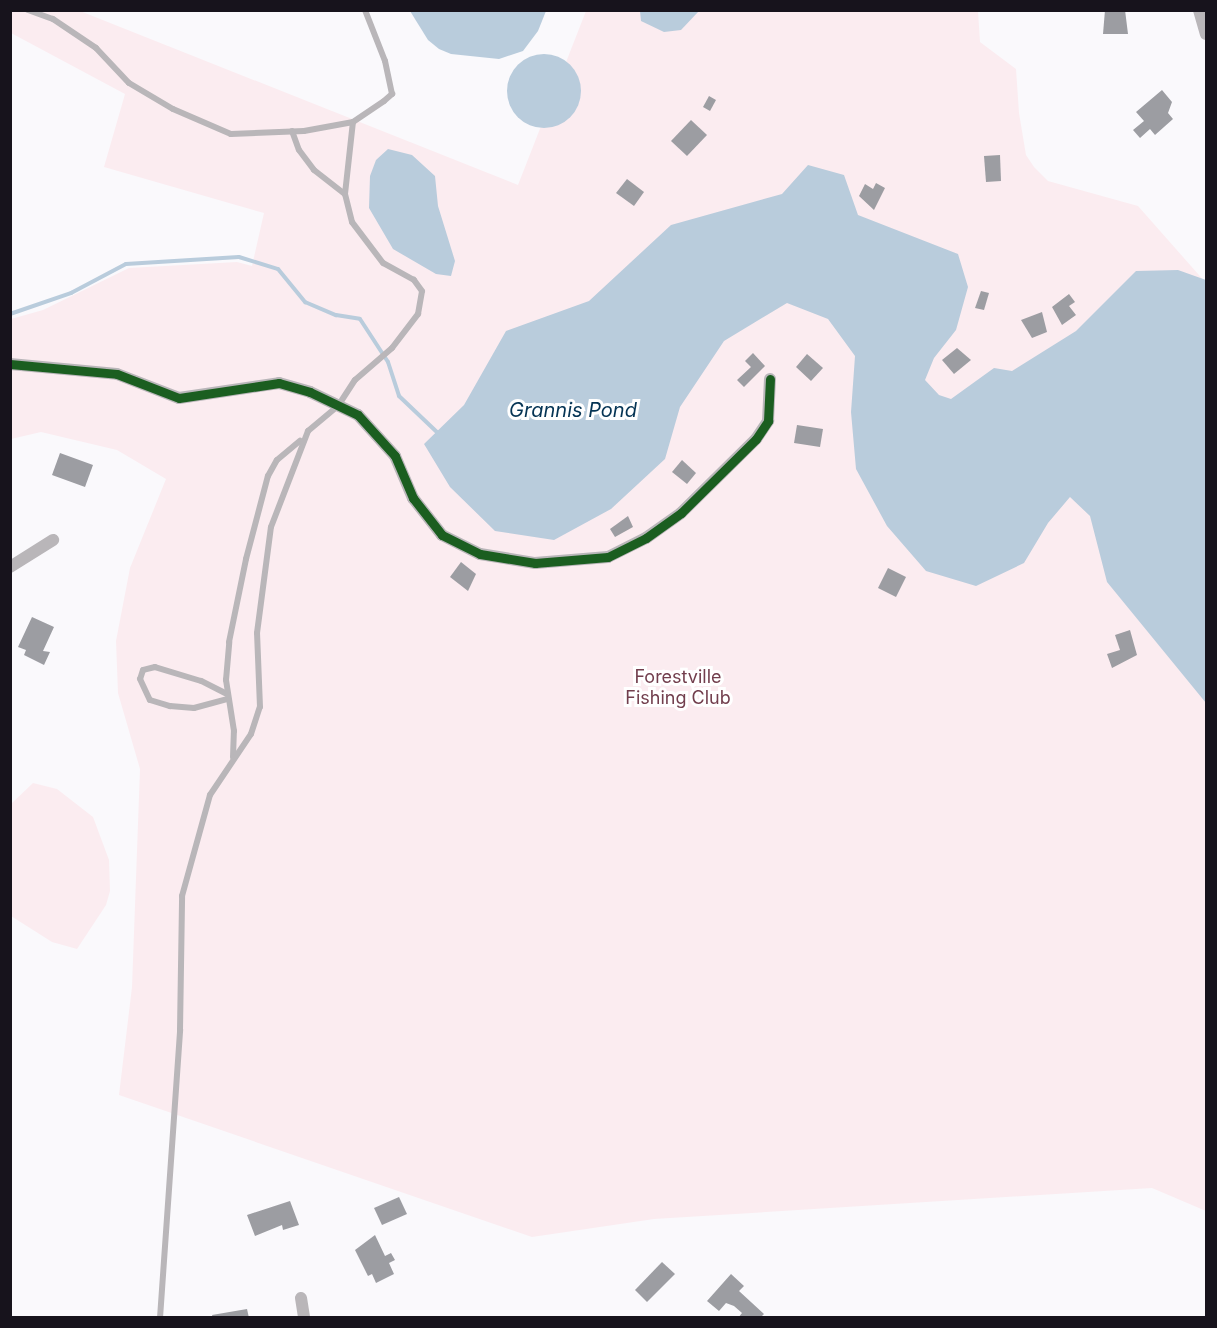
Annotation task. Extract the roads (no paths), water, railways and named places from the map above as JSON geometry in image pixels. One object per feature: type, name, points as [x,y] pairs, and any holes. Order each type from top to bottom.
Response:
[{"type":"street","points":[[1199,10],[1206,34]]},
{"type":"street","points":[[10,364],[117,374],[179,398],[279,383],[358,415],[395,456],[413,498],[442,535],[480,554],[535,563],[608,556],[646,538],[681,513],[756,439],[768,421],[770,379]]},
{"type":"street","points":[[10,567],[53,540]]},
{"type":"street","points":[[301,1298],[304,1317]]},
{"type":"lane","points":[[28,10],[53,19],[96,48],[129,83],[173,110],[231,134],[292,131],[353,122],[392,94],[385,61],[364,10]]},
{"type":"lane","points":[[232,759],[234,731],[228,697],[229,642],[268,476],[277,460],[338,406],[355,380],[392,348],[418,314],[422,291],[414,280],[383,263],[352,222],[345,194],[353,122]]},
{"type":"lane","points":[[292,131],[299,150],[314,170],[345,194]]},
{"type":"lane","points":[[160,1317],[180,1030],[182,896],[210,795],[232,759],[251,734],[260,707],[257,633],[268,547],[303,439]]},
{"type":"lane","points":[[155,667],[201,681],[228,697],[194,708],[170,706],[150,700],[140,679],[143,670],[155,667]]},
{"type":"water","points":[[640,10],[699,11],[681,30],[664,32],[641,21]]},
{"type":"water","points":[[410,11],[546,11],[538,31],[523,51],[499,59],[451,54],[439,49],[428,40]]},
{"type":"water","points":[[544,54],[558,57],[570,65],[578,77],[581,91],[578,105],[570,117],[558,125],[544,128],[530,125],[518,117],[510,105],[507,91],[510,77],[518,65],[530,57]]},
{"type":"water","points":[[388,149],[412,155],[435,176],[438,206],[455,261],[451,276],[436,274],[393,249],[369,208],[370,176],[376,160]]},
{"type":"water","name":"Grannis Pond","points":[[808,165],[844,175],[858,215],[958,254],[968,287],[956,330],[934,358],[925,380],[939,395],[951,399],[994,368],[1012,371],[1076,331],[1136,271],[1178,270],[1206,280],[1206,703],[1107,582],[1090,516],[1070,497],[1048,523],[1024,563],[976,586],[926,571],[887,526],[856,469],[851,412],[855,356],[828,319],[787,303],[724,341],[680,407],[665,459],[611,509],[554,540],[495,531],[450,487],[424,444],[464,405],[506,331],[589,301],[671,225],[782,194]]},
{"type":"waterway","points":[[10,314],[71,293],[126,264],[239,257],[278,269],[305,302],[336,315],[360,319],[388,362],[399,396],[440,435]]},
{"type":"park label","name":"Forestville Fishing Club","points":[[678,688]]}]
